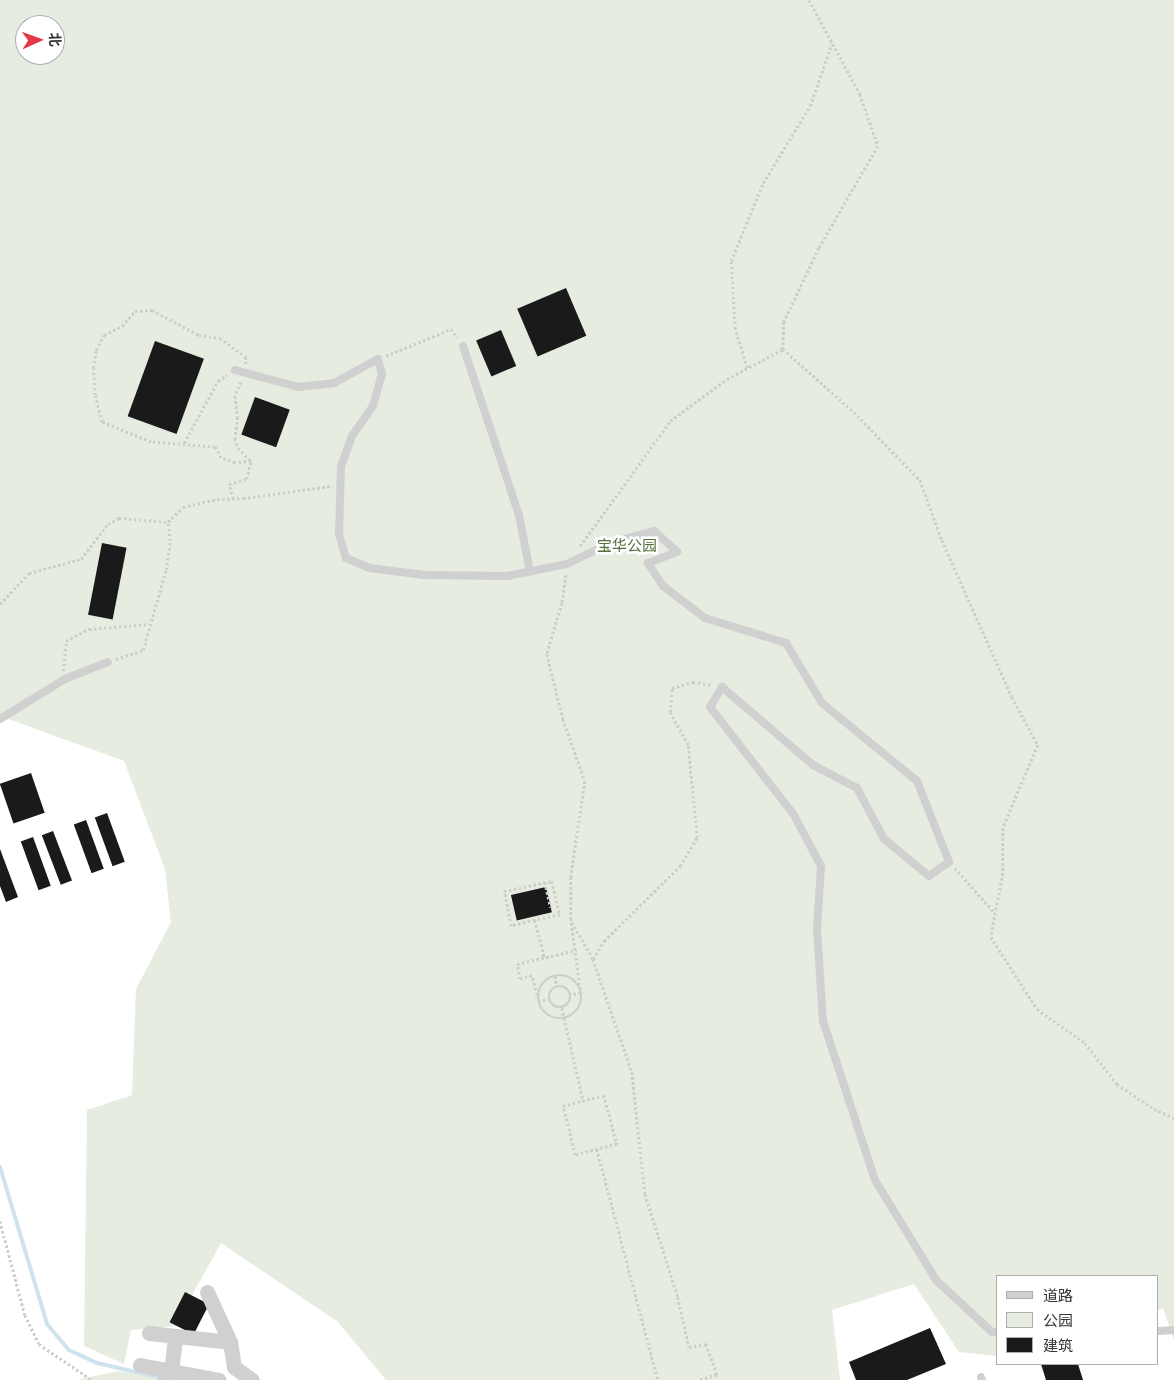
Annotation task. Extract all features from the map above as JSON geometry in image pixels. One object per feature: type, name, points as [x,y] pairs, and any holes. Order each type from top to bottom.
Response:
[{"type":"street","points":[[207,1292],[230,1342],[234,1367],[252,1380]]},
{"type":"street","points":[[149,1332],[230,1342]]},
{"type":"street","points":[[168,1375],[175,1336]]},
{"type":"street","points":[[140,1365],[168,1375],[219,1380]]},
{"type":"lane","points":[[463,346],[519,515],[530,572]]},
{"type":"lane","points":[[235,370],[298,387],[334,383],[378,359],[382,374],[373,406],[352,436],[341,467],[339,534],[346,558],[369,568],[425,575],[507,576],[567,564],[610,543],[654,531],[677,552],[648,563],[663,586],[705,618],[786,642],[822,703],[917,780],[949,862],[929,876],[884,839],[857,788],[813,765],[722,686],[710,707],[794,815],[821,866],[817,929],[823,1021],[876,1180],[936,1280],[992,1332],[996,1332]]},
{"type":"lane","points":[[0,719],[65,680],[108,662]]},
{"type":"lane","points":[[1159,1331],[1174,1330]]},
{"type":"path","points":[[783,349],[784,322],[819,248],[878,146],[860,94],[809,0]]},
{"type":"path","points":[[747,368],[735,329],[730,261],[763,183],[810,106],[832,44]]},
{"type":"path","points":[[246,372],[246,357],[220,338],[199,335],[152,310],[135,311],[122,326],[104,336],[96,350],[93,368],[95,395],[102,422],[151,442],[184,443],[216,447],[221,458],[235,463],[251,461]]},
{"type":"path","points":[[378,359],[451,329],[463,346]]},
{"type":"path","points":[[576,950],[517,964],[520,978],[532,976],[538,1001],[550,1016],[563,1019],[578,1009],[581,992],[576,950],[570,918],[571,877],[585,781],[563,719],[547,654],[562,603],[567,564],[670,421],[727,378],[783,349]]},
{"type":"path","points":[[783,349],[854,412],[920,480],[942,540],[1012,697],[1038,745],[1003,828],[1003,873],[994,912],[991,937],[1037,1009],[1085,1043],[1117,1084],[1154,1109],[1174,1118]]},
{"type":"path","points":[[184,443],[218,381],[235,370]]},
{"type":"path","points":[[251,461],[238,448],[235,438],[238,417],[235,396],[239,384],[255,375]]},
{"type":"path","points":[[232,499],[229,484],[246,479],[251,461]]},
{"type":"path","points":[[108,662],[143,650],[166,570],[170,541],[168,522],[182,507],[217,499],[232,499],[341,485]]},
{"type":"path","points":[[0,604],[29,572],[81,559],[108,524],[119,518],[168,522]]},
{"type":"path","points":[[65,680],[62,665],[66,641],[89,628],[150,624]]},
{"type":"path","points":[[593,960],[604,941],[680,866],[697,838],[688,745],[670,712],[672,688],[692,682],[722,686]]},
{"type":"path","points":[[949,862],[994,912]]},
{"type":"path","points":[[552,881],[560,915],[535,920],[511,926],[504,891],[552,881]]},
{"type":"path","points":[[546,882],[551,907]]},
{"type":"path","points":[[570,918],[593,960],[632,1072],[645,1194],[678,1297],[689,1347],[706,1344],[717,1375],[700,1380]]},
{"type":"path","points":[[535,920],[544,957]]},
{"type":"path","points":[[538,1001],[540,987],[555,976],[572,979],[581,992]]},
{"type":"path","points":[[555,976],[557,986]]},
{"type":"path","points":[[557,986],[564,986],[570,995],[570,1002],[562,1008],[555,1007],[549,999],[551,990],[557,986]]},
{"type":"path","points":[[570,995],[581,992]]},
{"type":"path","points":[[538,1001],[549,999]]},
{"type":"path","points":[[562,1008],[563,1019],[584,1100]]},
{"type":"path","points":[[604,1095],[617,1144],[597,1149],[575,1155],[562,1106],[604,1095]]},
{"type":"path","points":[[597,1149],[658,1380]]},
{"type":"path","points":[[0,1221],[25,1315],[39,1344],[92,1380]]},
{"type":"path","points":[[0,1239],[6,1238]]},
{"type":"green space","name":"宝华公园","points":[[0,0],[1174,0],[1174,1340],[1163,1308],[1159,1310],[1159,1275],[996,1275],[996,1356],[959,1352],[914,1284],[832,1310],[840,1380],[386,1380],[338,1322],[221,1243],[175,1326],[131,1330],[124,1364],[84,1346],[87,1110],[132,1095],[136,989],[171,922],[165,869],[124,761],[0,716]]},
{"type":"green space","points":[[119,1371],[171,1380],[76,1380]]},
{"type":"building","points":[[566,288],[586,336],[538,357],[517,309]]},
{"type":"building","points":[[501,330],[516,366],[491,376],[476,341]]},
{"type":"building","points":[[155,341],[204,359],[177,434],[128,416]]},
{"type":"building","points":[[255,397],[290,410],[276,447],[241,435]]},
{"type":"building","points":[[102,543],[127,548],[113,619],[88,615]]},
{"type":"building","points":[[31,773],[45,813],[13,823],[0,784]]},
{"type":"building","points":[[107,813],[125,862],[113,866],[95,817]]},
{"type":"building","points":[[86,820],[104,869],[92,873],[74,824]]},
{"type":"building","points":[[53,831],[72,880],[61,885],[42,835]]},
{"type":"building","points":[[33,837],[51,886],[39,890],[21,841]]},
{"type":"building","points":[[0,849],[18,897],[6,902],[0,886]]},
{"type":"building","points":[[546,887],[552,912],[517,920],[511,895]]},
{"type":"building","points":[[185,1292],[209,1304],[194,1335],[170,1322]]},
{"type":"building","points":[[930,1328],[946,1364],[907,1380],[856,1380],[849,1362]]},
{"type":"building","points":[[1041,1365],[1078,1365],[1083,1380],[1046,1380]]},
{"type":"waterway","points":[[0,1167],[47,1324],[69,1350],[97,1363],[162,1378]]}]
